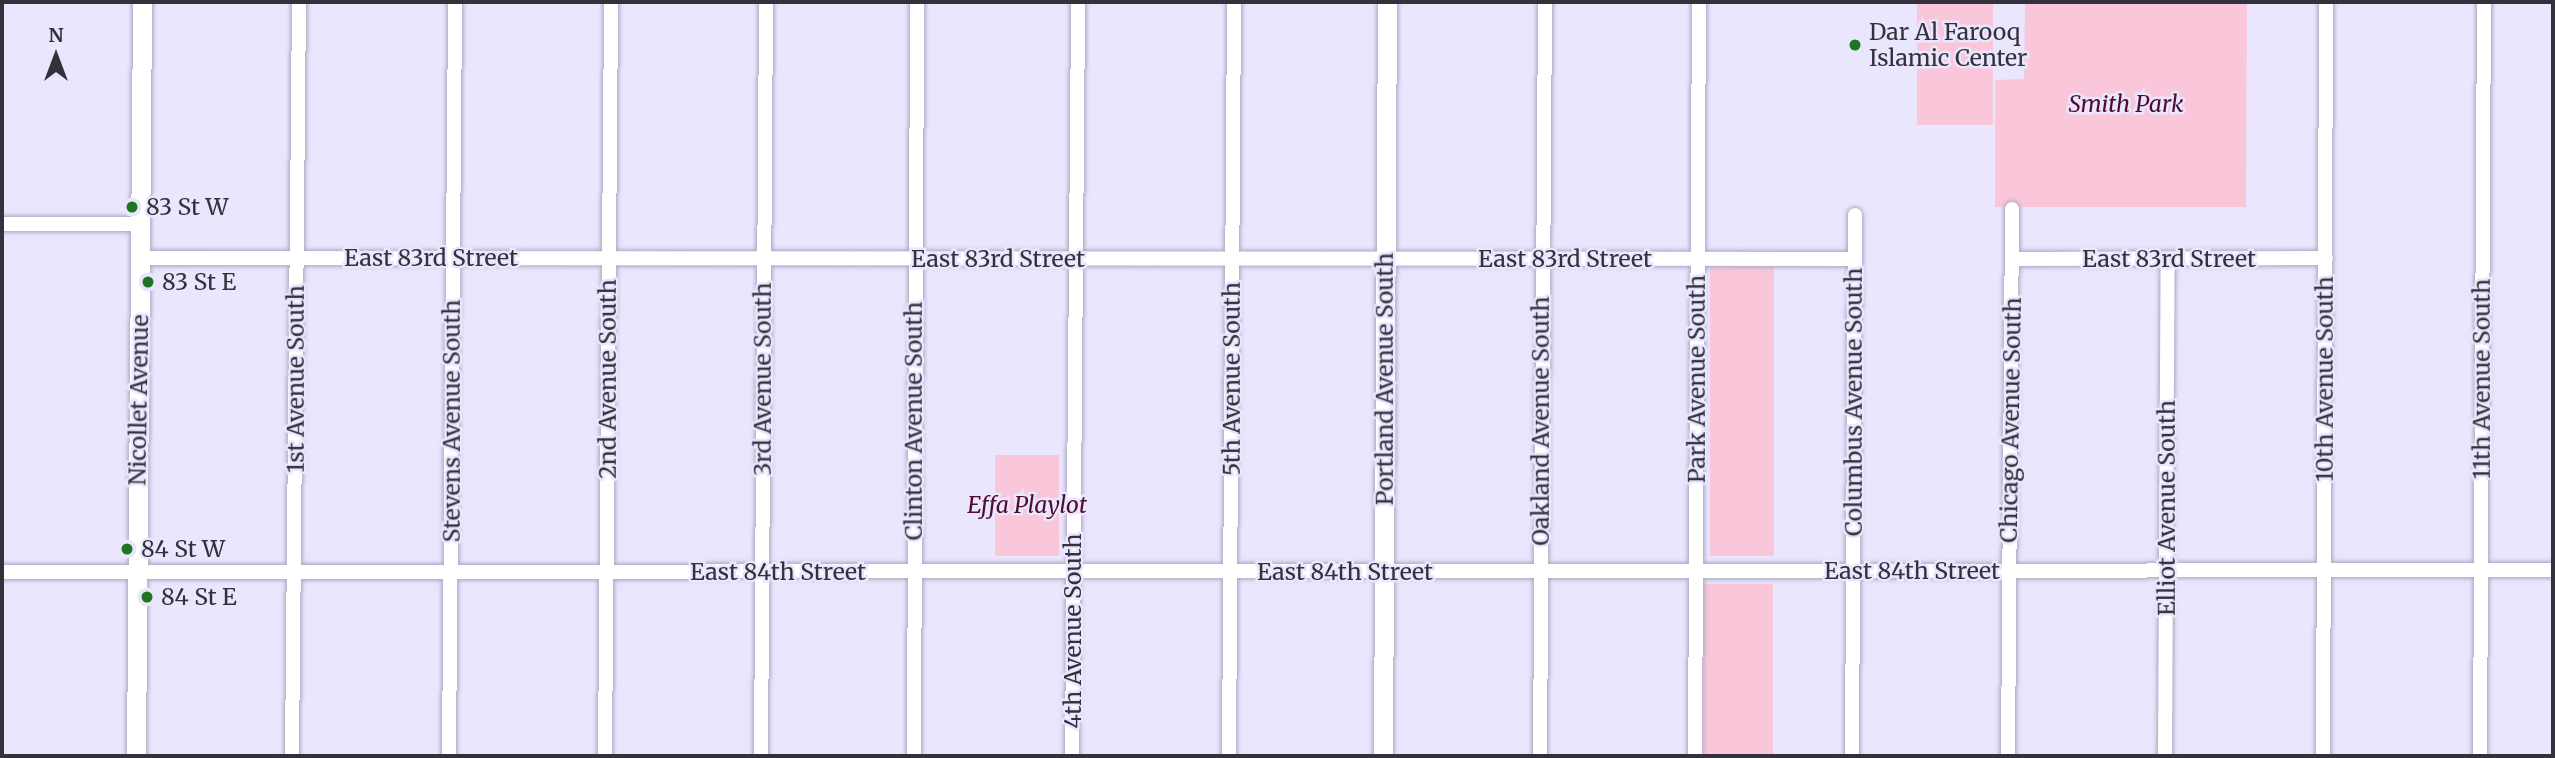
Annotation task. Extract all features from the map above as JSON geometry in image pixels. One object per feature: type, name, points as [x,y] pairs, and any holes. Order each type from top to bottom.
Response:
[{"type":"main road","name":"Nicollet Avenue","points":[[136,756],[142,2]]},
{"type":"main road","name":"Portland Avenue South","points":[[1383,756],[1387,2]]},
{"type":"street","name":"1st Avenue South","points":[[292,756],[299,2]]},
{"type":"street","name":"Stevens Avenue South","points":[[449,756],[455,2]]},
{"type":"street","name":"2nd Avenue South","points":[[605,756],[611,2]]},
{"type":"street","name":"3rd Avenue South","points":[[761,756],[765,2]]},
{"type":"street","name":"Clinton Avenue South","points":[[914,756],[917,2]]},
{"type":"street","name":"4th Avenue South","points":[[1072,756],[1078,2]]},
{"type":"street","name":"5th Avenue South","points":[[1229,756],[1234,2]]},
{"type":"street","name":"Oakland Avenue South","points":[[1540,756],[1545,2]]},
{"type":"street","name":"Park Avenue South","points":[[1695,756],[1699,2]]},
{"type":"street","name":"10th Avenue South","points":[[2323,756],[2326,2]]},
{"type":"street","name":"11th Avenue South","points":[[2480,756],[2484,2]]},
{"type":"street","name":"Chicago Avenue South","points":[[2008,756],[2012,209]]},
{"type":"street","name":"Columbus Avenue South","points":[[1852,756],[1855,215]]},
{"type":"street","points":[[2,224],[141,224]]},
{"type":"street","name":"East 83rd Street","points":[[141,258],[1855,259]]},
{"type":"street","name":"East 83rd Street","points":[[2012,259],[2326,258]]},
{"type":"street","name":"Elliot Avenue South","points":[[2165,756],[2168,259]]},
{"type":"street","name":"East 84th Street","points":[[2,572],[2553,570]]},
{"type":"green space","points":[[1917,2],[1993,2],[1993,125],[1917,125]]},
{"type":"green space","name":"Smith Park","points":[[2025,2],[2247,2],[2246,207],[1995,207],[1995,80],[2024,79]]},
{"type":"green space","points":[[1710,267],[1774,267],[1774,556],[1710,556]]},
{"type":"green space","name":"Effa Playlot","points":[[995,455],[1059,455],[1059,556],[995,556]]},
{"type":"green space","points":[[1704,584],[1773,584],[1773,756],[1704,756]]},
{"type":"place","name":"Dar Al Farooq Islamic Center","points":[[1855,45]]},
{"type":"place","name":"83 St W","points":[[132,207]]},
{"type":"place","name":"83 St E","points":[[148,282]]},
{"type":"place","name":"84 St W","points":[[127,549]]},
{"type":"place","name":"84 St E","points":[[147,597]]}]
